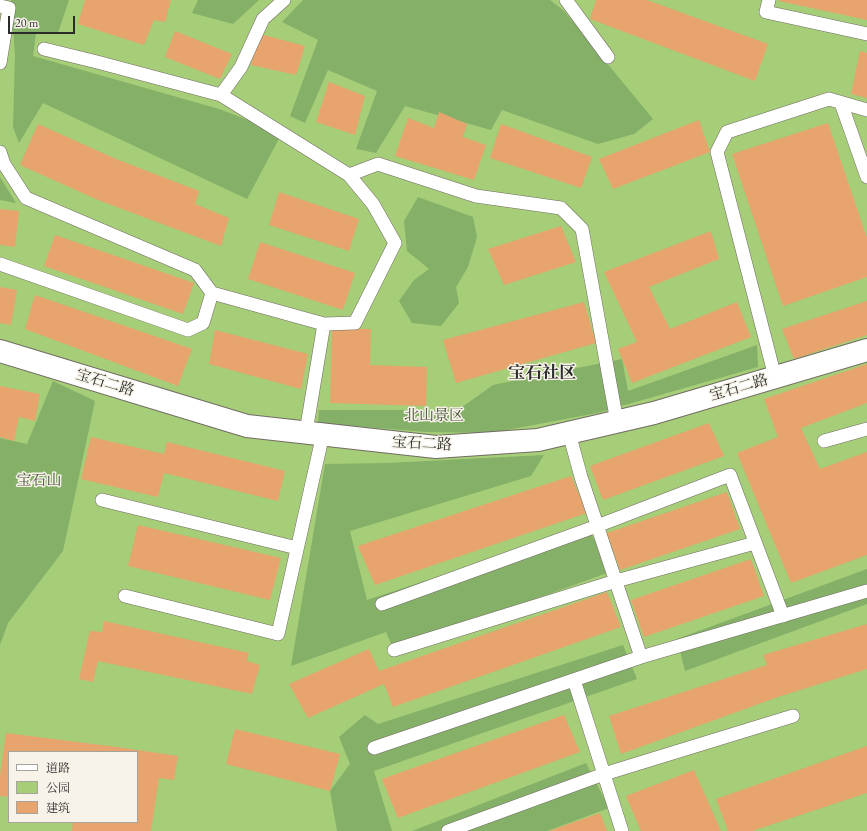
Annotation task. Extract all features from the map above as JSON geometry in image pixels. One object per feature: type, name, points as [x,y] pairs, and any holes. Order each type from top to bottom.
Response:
[{"type":"street","name":"宝石二路","points":[[0,351],[247,426],[436,447],[538,440],[654,413],[867,350]]},
{"type":"lane","points":[[221,95],[241,67],[263,19],[284,0]]},
{"type":"lane","points":[[566,0],[608,57]]},
{"type":"lane","points":[[769,0],[766,12],[867,34]]},
{"type":"lane","points":[[0,6],[9,8],[0,63]]},
{"type":"lane","points":[[0,152],[4,164],[26,198],[195,270],[212,293],[324,324],[355,323],[395,243],[373,204],[349,175],[221,95],[44,49]]},
{"type":"lane","points":[[775,378],[717,152],[727,132],[829,99],[867,110]]},
{"type":"lane","points":[[841,103],[867,177]]},
{"type":"lane","points":[[349,175],[378,164],[476,196],[561,208],[582,229],[617,422]]},
{"type":"lane","points":[[0,264],[188,330],[203,324],[212,293]]},
{"type":"lane","points":[[125,596],[278,634],[297,548],[314,433],[324,324]]},
{"type":"lane","points":[[824,441],[867,429]]},
{"type":"lane","points":[[569,433],[581,477],[641,657]]},
{"type":"lane","points":[[382,604],[597,526],[730,475],[783,616]]},
{"type":"lane","points":[[102,500],[297,548]]},
{"type":"lane","points":[[394,650],[616,581],[755,543]]},
{"type":"lane","points":[[374,748],[641,657],[867,591]]},
{"type":"lane","points":[[574,680],[622,831]]},
{"type":"lane","points":[[448,831],[604,774],[793,716]]},
{"type":"green space","name":"北山景区","points":[[0,0],[867,0],[867,831],[0,831]]},
{"type":"green space","points":[[11,0],[69,0],[58,33],[36,33],[33,56],[219,109],[282,133],[247,199],[43,103],[19,143],[13,127],[15,55]]},
{"type":"green space","points":[[198,0],[259,0],[233,24],[192,13]]},
{"type":"green space","points":[[303,0],[550,0],[564,11],[653,119],[634,134],[598,144],[502,110],[491,130],[405,106],[376,153],[356,149],[377,91],[328,70],[305,123],[290,116],[318,40],[282,22]]},
{"type":"green space","points":[[0,177],[16,203],[0,200]]},
{"type":"green space","points":[[418,197],[473,217],[477,237],[468,267],[456,287],[459,303],[441,326],[412,323],[399,301],[414,280],[429,269],[407,251],[404,221]]},
{"type":"green space","points":[[757,345],[758,367],[597,413],[491,433],[427,432],[318,423],[319,410],[458,410],[493,385],[622,359],[628,391]]},
{"type":"green space","name":"宝石山","points":[[53,381],[95,401],[63,551],[8,623],[0,645],[0,438],[27,444]]},
{"type":"green space","points":[[544,455],[531,476],[350,531],[367,600],[588,527],[610,572],[394,650],[386,632],[291,666],[325,464],[388,463]]},
{"type":"green space","points":[[867,569],[867,604],[685,671],[677,639]]},
{"type":"green space","points":[[623,645],[637,679],[374,771],[392,831],[337,831],[330,791],[350,764],[339,737],[365,715],[378,724]]},
{"type":"green space","points":[[586,763],[609,808],[547,831],[412,831]]},
{"type":"building","points":[[85,0],[171,0],[165,22],[154,20],[144,45],[78,24]]},
{"type":"building","points":[[596,0],[647,0],[768,44],[755,81],[590,19]]},
{"type":"building","points":[[867,0],[867,20],[779,1]]},
{"type":"building","points":[[175,31],[232,54],[220,79],[165,57]]},
{"type":"building","points":[[260,34],[305,46],[296,75],[251,65]]},
{"type":"building","points":[[860,51],[867,53],[867,98],[851,94]]},
{"type":"building","points":[[329,82],[365,96],[355,135],[316,122]]},
{"type":"building","points":[[439,112],[467,124],[463,137],[486,145],[474,180],[395,156],[408,118],[434,128]]},
{"type":"building","points":[[699,120],[710,152],[613,189],[599,159]]},
{"type":"building","points":[[828,123],[867,238],[867,277],[783,306],[732,154]]},
{"type":"building","points":[[38,124],[116,159],[199,191],[195,204],[229,218],[221,246],[98,200],[20,165]]},
{"type":"building","points":[[501,124],[592,157],[581,188],[490,158]]},
{"type":"building","points":[[279,192],[359,219],[349,251],[269,225]]},
{"type":"building","points":[[0,209],[19,211],[15,247],[0,245]]},
{"type":"building","points":[[561,226],[576,262],[504,285],[488,249]]},
{"type":"building","points":[[711,231],[719,259],[649,287],[670,329],[737,302],[751,337],[632,383],[618,349],[637,342],[604,272]]},
{"type":"building","points":[[55,235],[194,283],[183,314],[44,266]]},
{"type":"building","points":[[260,242],[355,273],[343,310],[248,279]]},
{"type":"building","points":[[0,287],[17,290],[11,325],[0,323]]},
{"type":"building","points":[[35,295],[192,349],[178,386],[25,329]]},
{"type":"building","points":[[867,301],[867,335],[794,359],[782,329]]},
{"type":"building","points":[[584,302],[596,343],[456,383],[443,340]]},
{"type":"building","points":[[332,328],[371,329],[370,365],[427,367],[426,406],[330,403]]},
{"type":"building","points":[[215,330],[308,354],[301,389],[209,364]]},
{"type":"building","points":[[867,364],[867,403],[801,428],[820,469],[867,452],[867,555],[791,583],[737,453],[778,437],[764,399]]},
{"type":"building","points":[[0,386],[40,394],[35,421],[19,417],[14,441],[0,437]]},
{"type":"building","points":[[709,423],[724,456],[603,500],[590,466]]},
{"type":"building","points":[[91,437],[164,454],[167,442],[285,471],[278,501],[164,473],[158,497],[81,479]]},
{"type":"building","points":[[571,476],[587,513],[375,585],[358,546]]},
{"type":"building","points":[[727,492],[740,529],[620,570],[607,533]]},
{"type":"building","points":[[138,525],[281,558],[270,600],[128,566]]},
{"type":"building","points":[[751,559],[764,596],[644,637],[631,600]]},
{"type":"building","points":[[607,592],[621,627],[393,707],[384,684],[308,718],[289,684],[369,649],[379,671]]},
{"type":"building","points":[[104,621],[249,653],[247,661],[260,665],[252,694],[98,661],[93,682],[79,679],[90,631],[102,632]]},
{"type":"building","points":[[867,624],[867,669],[778,697],[621,754],[609,716],[767,665],[763,655]]},
{"type":"building","points":[[564,715],[580,752],[398,818],[382,779]]},
{"type":"building","points":[[235,729],[340,754],[330,791],[226,764]]},
{"type":"building","points":[[6,733],[178,756],[174,780],[159,778],[151,831],[72,831],[73,823],[138,823],[138,751],[8,751],[8,797],[0,796],[0,776]]},
{"type":"building","points":[[867,746],[867,793],[752,831],[728,831],[716,799]]},
{"type":"building","points":[[694,770],[721,831],[641,831],[626,796]]},
{"type":"building","points":[[600,813],[607,831],[549,831]]},
{"type":"district","name":"宝石社区","points":[[542,373]]}]
